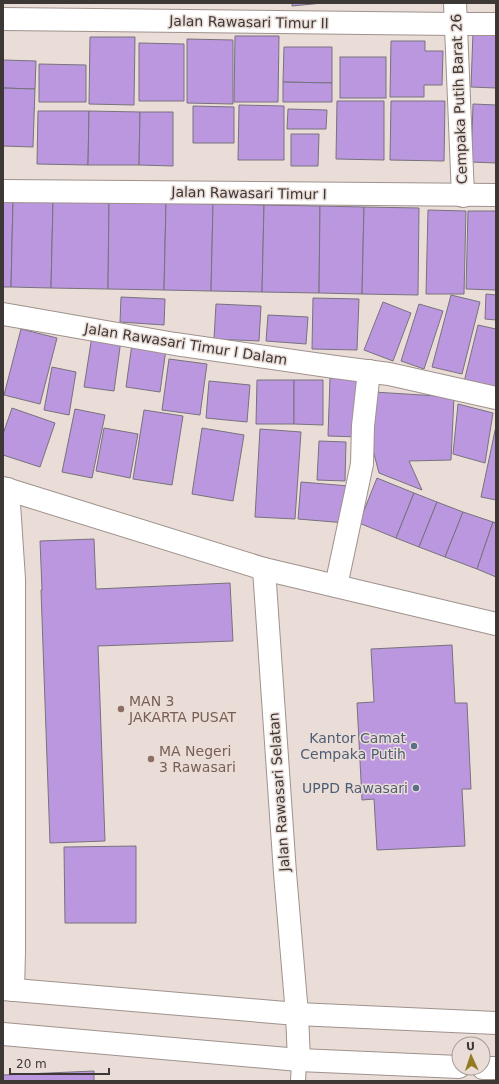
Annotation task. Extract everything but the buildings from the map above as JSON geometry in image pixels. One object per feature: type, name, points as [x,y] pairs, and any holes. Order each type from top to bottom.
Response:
[{"type":"street","name":"Jalan Rawasari Timur II","points":[[3,19],[456,14],[496,24]]},
{"type":"street","name":"Cempaka Putih Barat 26","points":[[456,14],[462,196]]},
{"type":"street","name":"Jalan Rawasari Timur I","points":[[3,191],[462,196],[496,195]]},
{"type":"street","name":"Jalan Rawasari Timur I Dalam","points":[[3,314],[175,344],[389,374],[496,398]]},
{"type":"street","points":[[336,586],[362,464],[369,371]]},
{"type":"street","points":[[496,624],[264,569],[5,489],[14,579],[14,952],[8,989],[297,1014],[496,1023]]},
{"type":"street","name":"Jalan Rawasari Selatan","points":[[264,569],[297,1014],[299,1071]]},
{"type":"street","points":[[3,1034],[299,1071],[451,1067]]},
{"type":"place","name":"MAN 3 JAKARTA PUSAT","points":[[121,709]]},
{"type":"place","name":"Kantor Camat Cempaka Putih","points":[[414,746]]},
{"type":"place","name":"MA Negeri 3 Rawasari","points":[[151,759]]},
{"type":"place","name":"UPPD Rawasari","points":[[416,788]]}]
